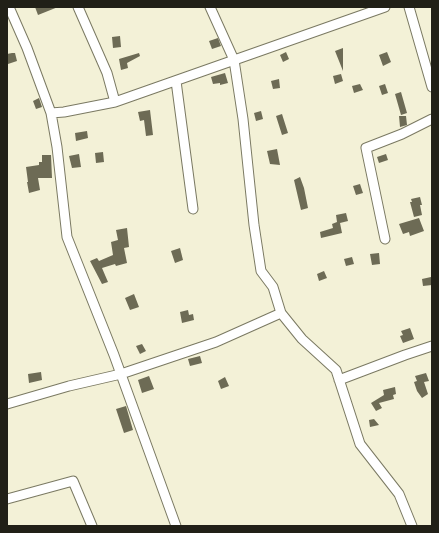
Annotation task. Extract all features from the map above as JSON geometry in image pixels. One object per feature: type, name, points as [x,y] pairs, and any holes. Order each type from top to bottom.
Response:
[{"type":"street","points":[[10,7],[51,113],[57,147],[67,237],[121,374],[176,526]]},
{"type":"street","points":[[78,7],[107,73],[115,102]]},
{"type":"street","points":[[210,7],[234,60],[243,119],[254,225],[262,271],[273,287],[281,313],[302,339],[336,370],[360,444],[399,494],[412,526]]},
{"type":"street","points":[[51,113],[64,112],[115,102],[385,7]]},
{"type":"street","points":[[409,7],[432,87]]},
{"type":"street","points":[[176,81],[193,209]]},
{"type":"street","points":[[385,239],[366,148],[402,134],[432,119]]},
{"type":"street","points":[[7,404],[69,386],[121,374],[216,342],[281,313]]},
{"type":"street","points":[[339,380],[432,346]]},
{"type":"street","points":[[7,499],[73,480],[92,526]]},
{"type":"building","points":[[35,7],[58,7],[38,15]]},
{"type":"building","points":[[120,36],[121,47],[113,48],[112,37]]},
{"type":"building","points":[[218,38],[221,46],[212,49],[209,41]]},
{"type":"building","points":[[343,48],[343,71],[335,51]]},
{"type":"building","points":[[286,52],[289,59],[283,62],[280,55]]},
{"type":"building","points":[[387,52],[391,62],[383,66],[379,55]]},
{"type":"building","points":[[15,53],[17,61],[8,64],[7,54]]},
{"type":"building","points":[[139,53],[140,56],[127,63],[128,68],[121,70],[119,59]]},
{"type":"building","points":[[225,73],[228,83],[220,85],[220,83],[213,84],[211,77]]},
{"type":"building","points":[[341,74],[343,81],[335,84],[333,76]]},
{"type":"building","points":[[279,79],[280,88],[273,89],[271,81]]},
{"type":"building","points":[[360,84],[363,90],[354,93],[352,86]]},
{"type":"building","points":[[385,84],[388,93],[382,95],[379,86]]},
{"type":"building","points":[[401,92],[407,113],[401,115],[395,94]]},
{"type":"building","points":[[39,98],[42,107],[36,109],[33,101]]},
{"type":"building","points":[[150,110],[153,135],[146,136],[144,120],[140,121],[138,112]]},
{"type":"building","points":[[261,111],[263,119],[256,121],[254,113]]},
{"type":"building","points":[[282,114],[288,133],[282,135],[276,116]]},
{"type":"building","points":[[399,116],[406,116],[407,125],[400,127]]},
{"type":"building","points":[[87,131],[88,138],[76,141],[75,133]]},
{"type":"building","points":[[277,149],[280,165],[270,164],[267,151]]},
{"type":"building","points":[[103,152],[104,162],[96,163],[95,153]]},
{"type":"building","points":[[79,154],[81,167],[72,168],[69,156]]},
{"type":"building","points":[[386,154],[388,160],[379,163],[377,157]]},
{"type":"building","points":[[42,155],[51,155],[52,178],[38,178],[40,190],[29,193],[26,167],[39,165],[39,162],[42,162]]},
{"type":"building","points":[[300,177],[308,208],[301,210],[294,180]]},
{"type":"building","points":[[360,184],[363,193],[356,195],[353,186]]},
{"type":"building","points":[[420,197],[422,215],[414,217],[410,202],[412,202],[411,199]]},
{"type":"building","points":[[346,213],[348,221],[340,223],[342,233],[321,238],[320,232],[333,228],[332,224],[337,222],[336,215]]},
{"type":"building","points":[[419,218],[424,231],[410,236],[409,232],[403,234],[399,224]]},
{"type":"building","points":[[127,228],[129,247],[124,248],[127,263],[116,266],[115,264],[102,268],[108,282],[102,284],[90,261],[97,258],[99,261],[113,255],[111,242],[118,240],[116,230]]},
{"type":"building","points":[[180,248],[183,260],[175,263],[171,251]]},
{"type":"building","points":[[379,253],[380,264],[372,265],[370,254]]},
{"type":"building","points":[[352,257],[354,264],[346,266],[344,259]]},
{"type":"building","points":[[324,271],[327,278],[319,281],[317,274]]},
{"type":"building","points":[[431,277],[432,285],[423,286],[422,279]]},
{"type":"building","points":[[134,294],[139,307],[130,310],[125,298]]},
{"type":"building","points":[[188,310],[189,315],[193,314],[194,320],[182,323],[180,312]]},
{"type":"building","points":[[410,328],[414,339],[403,343],[400,336],[403,335],[401,331]]},
{"type":"building","points":[[142,344],[146,351],[140,354],[136,346]]},
{"type":"building","points":[[200,356],[202,363],[190,366],[188,359]]},
{"type":"building","points":[[41,372],[42,380],[29,383],[28,374]]},
{"type":"building","points":[[426,373],[429,381],[424,382],[428,394],[422,398],[417,391],[414,382],[417,381],[415,376]]},
{"type":"building","points":[[149,376],[154,389],[142,393],[138,380]]},
{"type":"building","points":[[225,377],[229,386],[221,389],[218,381]]},
{"type":"building","points":[[395,387],[396,394],[393,395],[394,399],[379,403],[382,408],[376,411],[371,403],[384,395],[383,390]]},
{"type":"building","points":[[126,406],[133,430],[124,433],[116,409]]},
{"type":"building","points":[[374,419],[379,425],[370,427],[369,420]]}]
